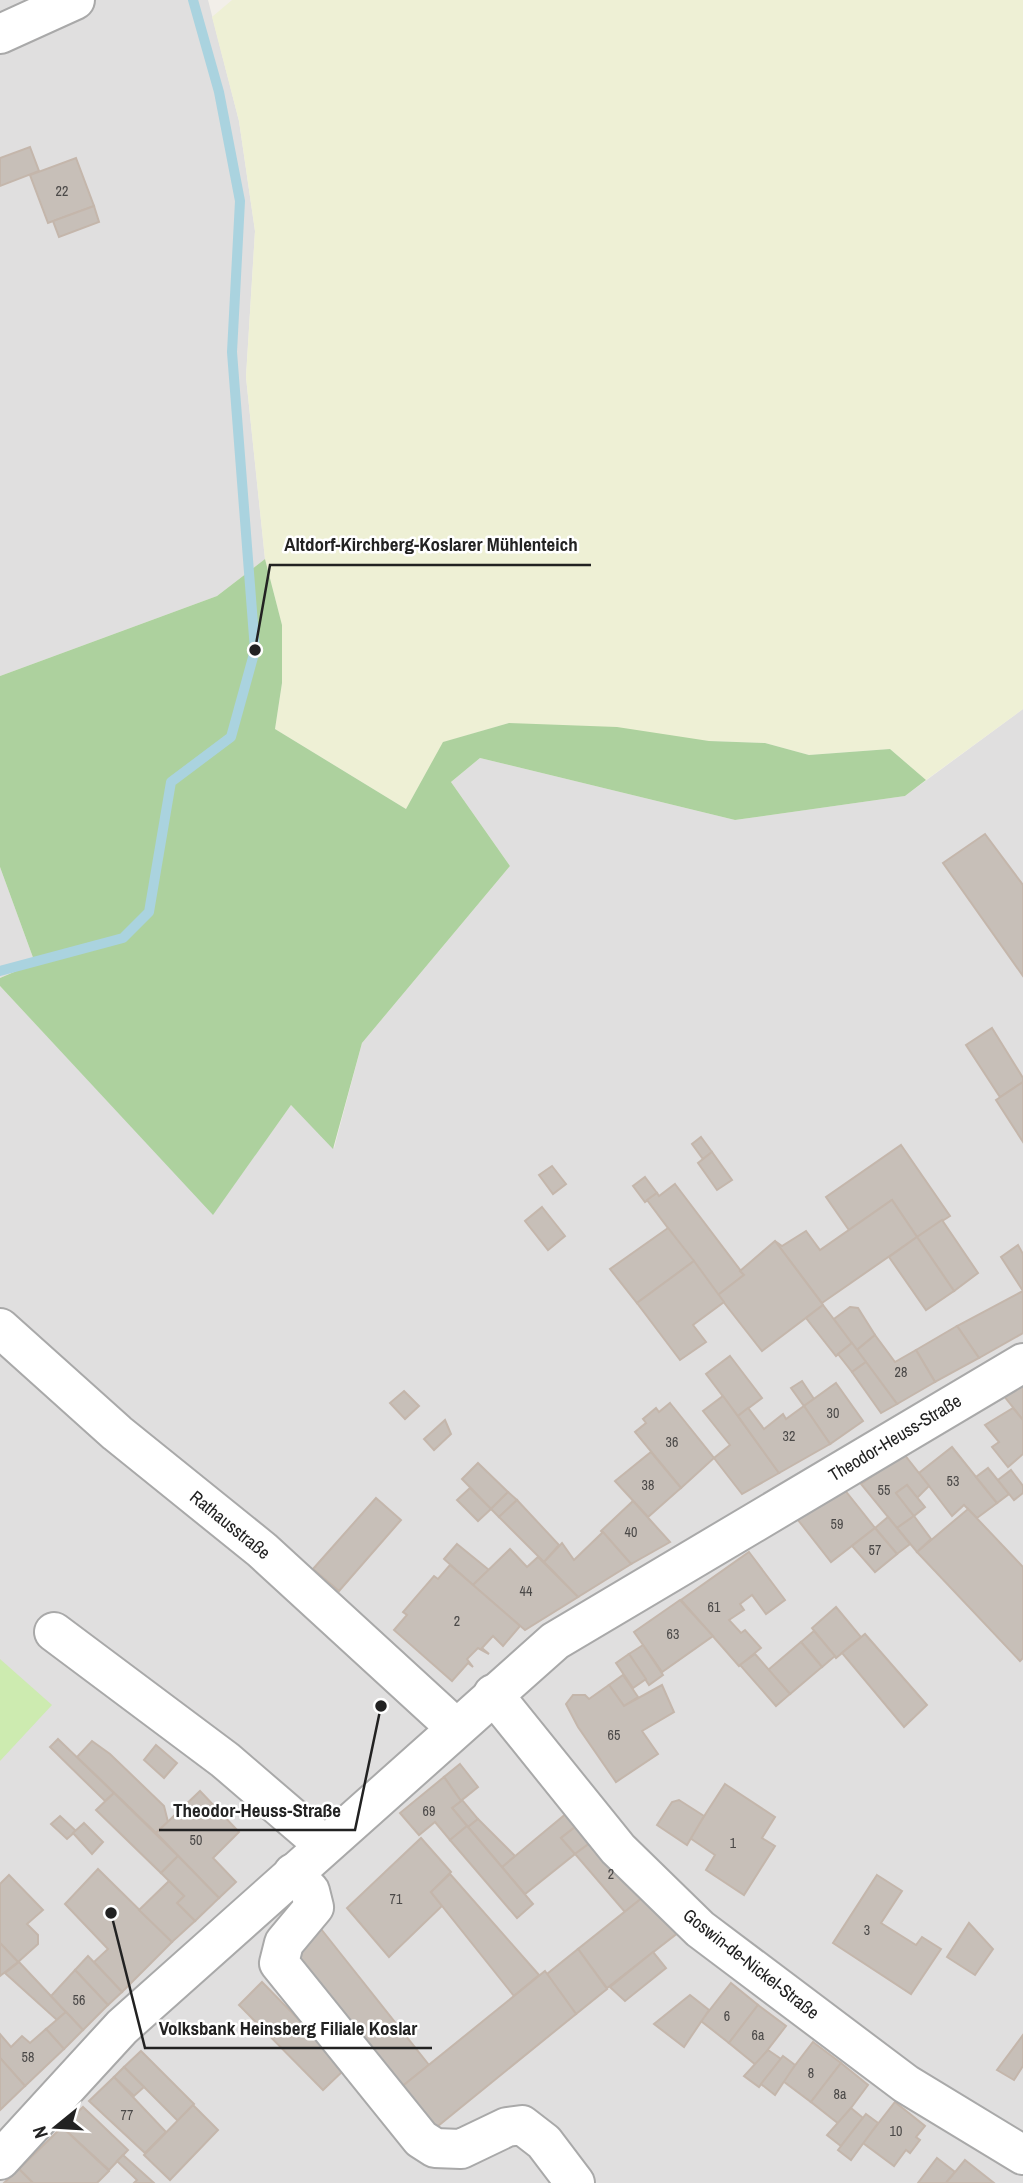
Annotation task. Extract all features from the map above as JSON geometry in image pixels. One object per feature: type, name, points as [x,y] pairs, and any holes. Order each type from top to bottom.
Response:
[{"type":"street","points":[[0,34],[75,0]]},
{"type":"street","name":"Rathausstraße","points":[[0,1328],[117,1433],[262,1550],[455,1727]]},
{"type":"street","name":"Theodor-Heuss-Straße","points":[[0,2160],[122,2028],[455,1727],[555,1641],[1023,1363]]},
{"type":"street","points":[[54,1632],[225,1760],[324,1845]]},
{"type":"street","name":"Goswin-de-Nickel-Straße","points":[[493,1694],[618,1849],[700,1929],[906,2084],[1023,2155]]},
{"type":"street","points":[[293,1873],[310,1891],[314,1908],[284,1943],[279,1964],[407,2126],[428,2144],[448,2150],[472,2145],[507,2127],[522,2126],[544,2142],[575,2183]]},
{"type":"shaded area","points":[[0,0],[208,0],[239,121],[255,231],[246,377],[265,559],[217,596],[0,676]]},
{"type":"shaded area","points":[[1023,709],[1023,2183],[0,2183],[0,986],[213,1214],[291,1105],[334,1148],[362,1043],[510,866],[451,782],[480,758],[735,820],[905,796]]},
{"type":"shaded area","points":[[0,867],[35,963],[0,978]]},
{"type":"green space","points":[[232,0],[1023,0],[1023,709],[926,780],[890,749],[809,755],[765,743],[709,741],[509,723],[444,742],[406,809],[275,729],[282,683],[282,625],[265,559],[246,377],[255,231],[239,121],[212,17]]},
{"type":"green space","points":[[265,559],[282,625],[282,683],[275,729],[406,809],[443,742],[509,723],[617,727],[709,741],[765,743],[809,755],[890,749],[926,780],[905,796],[735,820],[480,758],[451,782],[510,866],[362,1043],[333,1149],[291,1105],[213,1215],[0,986],[0,978],[35,963],[0,867],[0,676],[217,596]]},
{"type":"green space","points":[[0,1659],[52,1705],[0,1761]]},
{"type":"building","points":[[30,147],[39,171],[0,186],[0,158]]},
{"type":"building","points":[[76,158],[94,206],[48,223],[30,175]]},
{"type":"building","points":[[94,206],[99,222],[59,237],[53,221]]},
{"type":"building","points":[[985,834],[1023,885],[1023,976],[943,863]]},
{"type":"building","points":[[992,1028],[1023,1078],[1023,1082],[1000,1097],[966,1045]]},
{"type":"building","points":[[1023,1082],[1023,1142],[996,1100]]},
{"type":"building","points":[[701,1137],[712,1152],[703,1159],[692,1144]]},
{"type":"building","points":[[901,1145],[950,1216],[917,1237],[892,1200],[849,1230],[826,1197]]},
{"type":"building","points":[[712,1152],[732,1180],[717,1190],[698,1163]]},
{"type":"building","points":[[552,1166],[566,1184],[553,1194],[539,1175]]},
{"type":"building","points":[[645,1177],[657,1193],[645,1202],[633,1186]]},
{"type":"building","points":[[675,1184],[744,1275],[718,1295],[647,1200],[657,1193],[659,1196]]},
{"type":"building","points":[[892,1200],[917,1237],[822,1303],[775,1241],[782,1246],[806,1231],[820,1250]]},
{"type":"building","points":[[542,1207],[565,1236],[548,1250],[525,1221]]},
{"type":"building","points":[[942,1220],[978,1273],[954,1291],[917,1237]]},
{"type":"building","points":[[668,1228],[694,1261],[637,1303],[610,1269]]},
{"type":"building","points":[[917,1237],[954,1291],[926,1310],[889,1257]]},
{"type":"building","points":[[775,1241],[823,1305],[762,1351],[718,1295],[744,1275],[740,1271]]},
{"type":"building","points":[[1018,1245],[1023,1254],[1023,1291],[1001,1257]]},
{"type":"building","points":[[694,1261],[724,1302],[693,1325],[706,1342],[680,1360],[637,1303]]},
{"type":"building","points":[[1023,1291],[1023,1333],[979,1358],[957,1326]]},
{"type":"building","points":[[823,1305],[852,1343],[836,1356],[806,1318]]},
{"type":"building","points":[[850,1307],[858,1308],[875,1335],[857,1350],[834,1319]]},
{"type":"building","points":[[957,1326],[979,1358],[935,1382],[916,1350]]},
{"type":"building","points":[[875,1335],[895,1362],[916,1350],[935,1382],[897,1404],[857,1350]]},
{"type":"building","points":[[852,1343],[866,1362],[852,1372],[838,1354]]},
{"type":"building","points":[[730,1356],[762,1398],[738,1416],[706,1374]]},
{"type":"building","points":[[866,1362],[897,1404],[881,1413],[852,1372]]},
{"type":"building","points":[[802,1381],[814,1399],[804,1406],[791,1388]]},
{"type":"building","points":[[836,1383],[863,1421],[830,1444],[804,1406]]},
{"type":"building","points":[[1023,1385],[1023,1420],[1004,1396]]},
{"type":"building","points":[[404,1391],[419,1406],[405,1419],[390,1403]]},
{"type":"building","points":[[723,1396],[779,1473],[742,1494],[714,1458],[730,1445],[703,1411]]},
{"type":"building","points":[[670,1403],[714,1458],[681,1488],[635,1432],[646,1423],[643,1419],[656,1408],[659,1412]]},
{"type":"building","points":[[804,1406],[830,1444],[779,1473],[738,1416],[748,1408],[764,1429],[783,1414],[786,1419]]},
{"type":"building","points":[[1013,1408],[1023,1420],[1023,1454],[1008,1467],[992,1447],[999,1442],[985,1425]]},
{"type":"building","points":[[445,1420],[451,1434],[434,1450],[424,1439]]},
{"type":"building","points":[[952,1447],[997,1503],[977,1518],[964,1505],[952,1516],[919,1473]]},
{"type":"building","points":[[651,1452],[681,1488],[648,1517],[615,1481]]},
{"type":"building","points":[[904,1454],[929,1486],[917,1498],[907,1485],[896,1493],[914,1516],[897,1528],[861,1484]]},
{"type":"building","points":[[478,1463],[508,1492],[491,1509],[462,1479]]},
{"type":"building","points":[[988,1468],[1009,1494],[997,1503],[976,1477]]},
{"type":"building","points":[[1011,1470],[1023,1486],[1023,1493],[1014,1500],[998,1480]]},
{"type":"building","points":[[907,1485],[925,1507],[914,1516],[896,1493]]},
{"type":"building","points":[[470,1488],[491,1509],[478,1521],[457,1500]]},
{"type":"building","points":[[844,1489],[875,1528],[831,1562],[798,1520]]},
{"type":"building","points":[[508,1492],[517,1500],[499,1517],[491,1509]]},
{"type":"building","points":[[376,1498],[401,1520],[339,1591],[313,1569]]},
{"type":"building","points":[[517,1500],[559,1545],[544,1562],[499,1517]]},
{"type":"building","points":[[633,1501],[670,1542],[631,1564],[601,1531]]},
{"type":"building","points":[[968,1509],[1023,1567],[1023,1658],[1020,1661],[917,1552]]},
{"type":"building","points":[[914,1516],[931,1539],[917,1552],[897,1528]]},
{"type":"building","points":[[888,1517],[910,1544],[897,1554],[875,1528]]},
{"type":"building","points":[[875,1528],[897,1554],[875,1572],[852,1546]]},
{"type":"building","points":[[603,1532],[631,1564],[578,1597],[544,1562],[562,1543],[574,1560]]},
{"type":"building","points":[[457,1544],[489,1570],[473,1585],[444,1559]]},
{"type":"building","points":[[510,1549],[527,1567],[538,1557],[578,1597],[525,1630],[473,1585]]},
{"type":"building","points":[[749,1552],[785,1600],[766,1614],[752,1595],[740,1604],[744,1610],[729,1620],[741,1633],[745,1630],[761,1648],[739,1666],[681,1600]]},
{"type":"building","points":[[450,1565],[520,1626],[503,1646],[493,1636],[482,1648],[489,1654],[478,1648],[467,1659],[473,1667],[468,1663],[452,1681],[394,1630],[407,1615],[403,1612],[434,1576],[438,1579]]},
{"type":"building","points":[[680,1600],[713,1636],[662,1672],[634,1632]]},
{"type":"building","points":[[836,1607],[861,1637],[836,1658],[812,1628]]},
{"type":"building","points":[[814,1631],[835,1656],[822,1667],[801,1642]]},
{"type":"building","points":[[865,1634],[927,1705],[904,1727],[842,1653]]},
{"type":"building","points":[[801,1642],[822,1667],[790,1694],[768,1670]]},
{"type":"building","points":[[643,1645],[663,1675],[649,1685],[629,1654]]},
{"type":"building","points":[[629,1654],[646,1679],[633,1688],[616,1663]]},
{"type":"building","points":[[755,1654],[790,1694],[776,1706],[740,1665]]},
{"type":"building","points":[[623,1675],[638,1697],[624,1706],[609,1685]]},
{"type":"building","points":[[609,1685],[624,1706],[662,1685],[674,1712],[642,1731],[658,1754],[616,1782],[578,1727],[566,1704],[573,1695],[585,1695],[589,1699]]},
{"type":"building","points":[[58,1739],[114,1793],[105,1801],[50,1747]]},
{"type":"building","points":[[92,1741],[110,1754],[164,1806],[168,1822],[156,1833],[77,1757]]},
{"type":"building","points":[[156,1745],[177,1763],[164,1778],[144,1760]]},
{"type":"building","points":[[460,1764],[478,1787],[462,1800],[478,1819],[468,1827],[452,1808],[461,1801],[444,1777]]},
{"type":"building","points":[[444,1777],[461,1801],[452,1808],[467,1826],[450,1840],[435,1822],[419,1835],[400,1813]]},
{"type":"building","points":[[725,1784],[775,1817],[762,1838],[775,1846],[744,1895],[706,1870],[715,1855],[690,1838]]},
{"type":"building","points":[[200,1791],[239,1832],[213,1858],[236,1882],[219,1898],[156,1833]]},
{"type":"building","points":[[114,1793],[178,1856],[161,1873],[96,1810]]},
{"type":"building","points":[[679,1800],[704,1816],[687,1845],[657,1825],[672,1802]]},
{"type":"building","points":[[573,1808],[584,1820],[561,1838],[575,1854],[525,1894],[502,1867]]},
{"type":"building","points":[[60,1816],[76,1831],[67,1839],[51,1824]]},
{"type":"building","points":[[478,1819],[515,1856],[502,1867],[468,1827]]},
{"type":"building","points":[[584,1820],[598,1837],[575,1854],[561,1838]]},
{"type":"building","points":[[84,1823],[103,1842],[92,1854],[73,1833]]},
{"type":"building","points":[[467,1826],[533,1904],[517,1918],[450,1840]]},
{"type":"building","points":[[598,1837],[647,1894],[625,1912],[575,1854]]},
{"type":"building","points":[[421,1838],[451,1872],[431,1892],[442,1906],[389,1957],[347,1908]]},
{"type":"building","points":[[178,1856],[219,1898],[195,1921],[177,1903],[184,1896],[161,1873]]},
{"type":"building","points":[[98,1869],[172,1942],[122,1992],[94,1962],[108,1949],[65,1904]]},
{"type":"building","points":[[450,1874],[539,1975],[514,1996],[431,1892]]},
{"type":"building","points":[[9,1875],[43,1910],[27,1924],[38,1935],[38,1944],[18,1962],[0,1943],[0,1884]]},
{"type":"building","points":[[877,1875],[902,1891],[881,1923],[916,1945],[922,1937],[941,1949],[911,1994],[833,1943]]},
{"type":"building","points":[[169,1881],[184,1896],[177,1903],[195,1921],[172,1942],[139,1910]]},
{"type":"building","points":[[647,1894],[679,1932],[607,1988],[578,1949]]},
{"type":"building","points":[[969,1923],[993,1949],[975,1975],[947,1957]]},
{"type":"building","points":[[321,1929],[429,2065],[399,2089],[291,1953]]},
{"type":"building","points":[[0,1943],[18,1962],[0,1976]]},
{"type":"building","points":[[578,1949],[607,1989],[576,2014],[547,1974]]},
{"type":"building","points":[[653,1952],[666,1968],[625,2001],[610,1987]]},
{"type":"building","points":[[88,1956],[122,1992],[108,2005],[75,1970]]},
{"type":"building","points":[[19,1962],[66,2012],[57,2020],[5,1973]]},
{"type":"building","points":[[75,1970],[108,2005],[83,2030],[51,1996]]},
{"type":"building","points":[[545,1971],[576,2014],[433,2130],[399,2089]]},
{"type":"building","points":[[262,1982],[346,2068],[323,2090],[239,2005]]},
{"type":"building","points":[[731,1983],[758,2005],[729,2043],[701,2021]]},
{"type":"building","points":[[690,1995],[709,2010],[684,2047],[654,2024]]},
{"type":"building","points":[[758,2005],[786,2026],[756,2065],[729,2043]]},
{"type":"building","points":[[66,2012],[83,2030],[64,2049],[46,2029]]},
{"type":"building","points":[[46,2029],[64,2049],[25,2086],[0,2058],[0,2034],[11,2047],[22,2036],[30,2043]]},
{"type":"building","points":[[1023,2035],[1023,2066],[1014,2080],[997,2070]]},
{"type":"building","points":[[813,2042],[841,2063],[811,2102],[783,2081]]},
{"type":"building","points":[[768,2050],[781,2059],[759,2087],[744,2076]]},
{"type":"building","points":[[141,2051],[194,2104],[178,2121],[124,2067]]},
{"type":"building","points":[[783,2056],[795,2065],[775,2095],[761,2084]]},
{"type":"building","points":[[0,2058],[25,2086],[0,2110]]},
{"type":"building","points":[[841,2063],[868,2085],[839,2124],[811,2102]]},
{"type":"building","points":[[124,2067],[144,2087],[134,2096],[114,2077]]},
{"type":"building","points":[[114,2077],[166,2132],[145,2153],[89,2101]]},
{"type":"building","points":[[895,2102],[925,2126],[916,2137],[920,2140],[910,2153],[906,2150],[894,2166],[863,2143]]},
{"type":"building","points":[[193,2105],[218,2130],[170,2180],[144,2155]]},
{"type":"building","points":[[83,2107],[128,2150],[109,2170],[62,2127]]},
{"type":"building","points":[[851,2108],[863,2118],[841,2146],[827,2135]]},
{"type":"building","points":[[866,2114],[878,2123],[851,2160],[838,2150]]},
{"type":"building","points":[[62,2127],[109,2171],[97,2183],[33,2183],[19,2169]]},
{"type":"building","points":[[123,2155],[154,2183],[134,2183],[137,2180],[117,2161]]},
{"type":"building","points":[[937,2158],[955,2172],[946,2183],[918,2183]]},
{"type":"building","points":[[965,2160],[994,2183],[946,2183]]},
{"type":"building","points":[[19,2169],[33,2183],[4,2183]]},
{"type":"waterway","points":[[0,971],[123,938],[149,912],[171,782],[231,737],[255,650],[232,352],[240,201],[219,92],[193,0]]},
{"type":"place","name":"Altdorf-Kirchberg-Koslarer Mühlenteich","points":[[255,650]]},
{"type":"place","name":"Theodor-Heuss-Straße","points":[[381,1706]]},
{"type":"place","name":"Volksbank Heinsberg Filiale Koslar","points":[[111,1913]]}]
